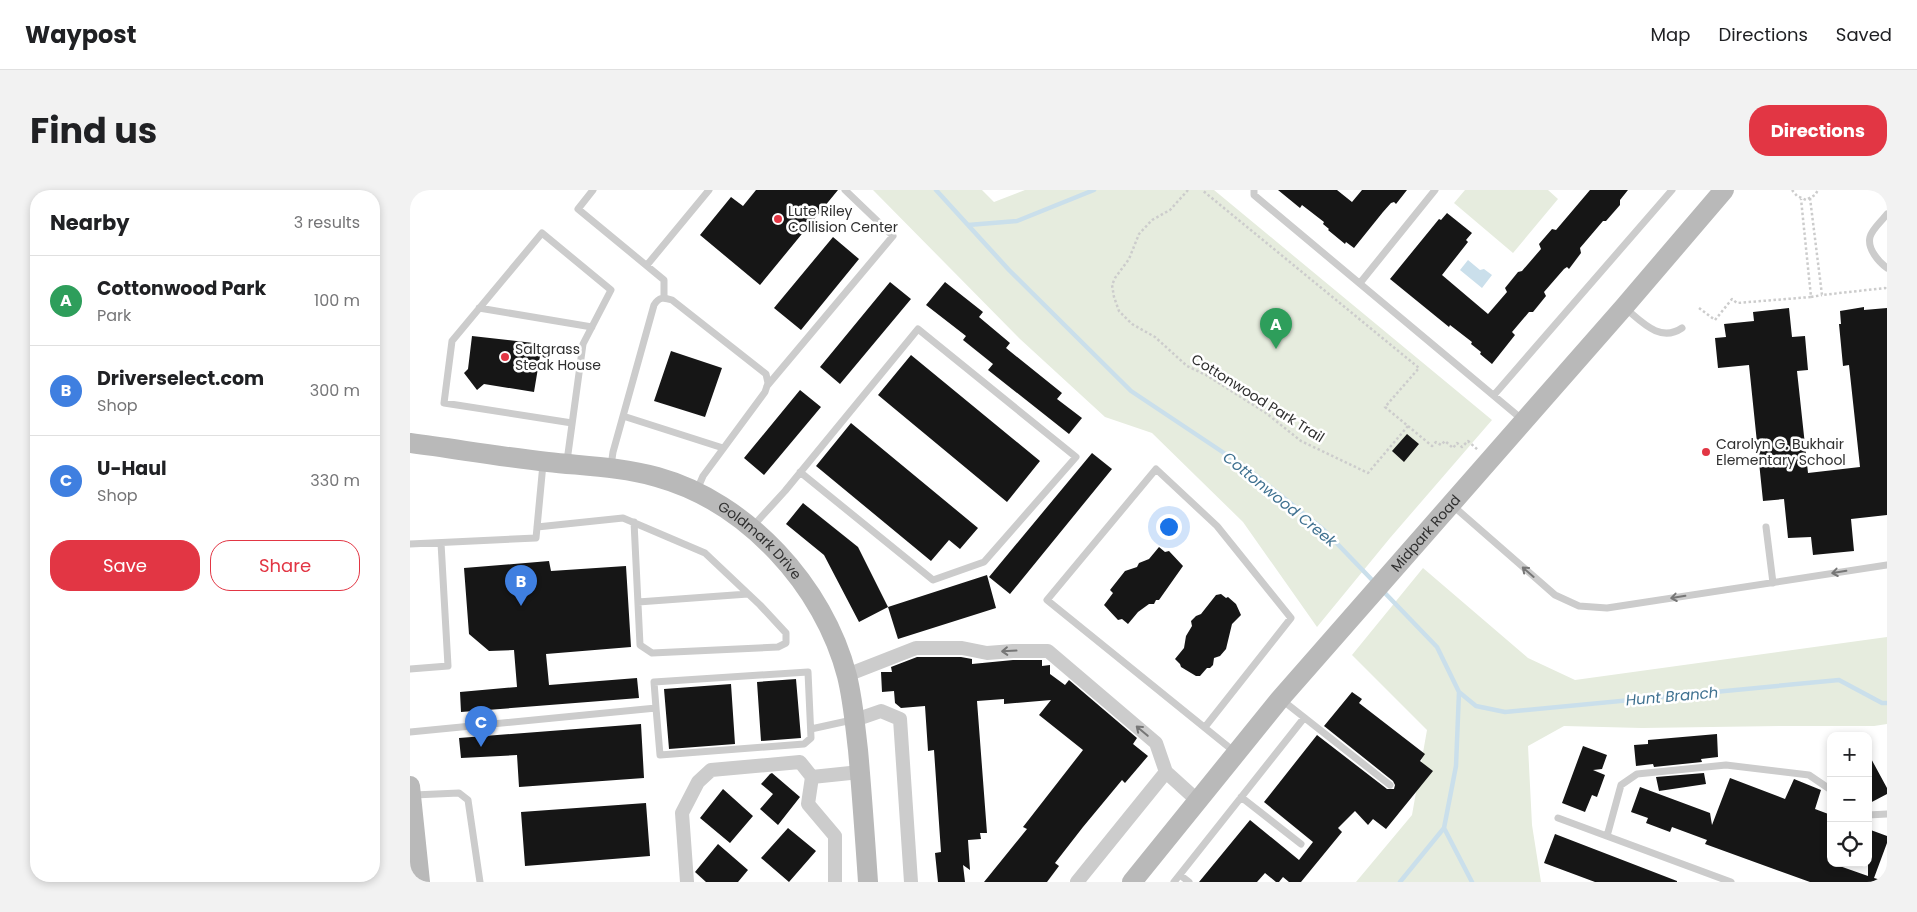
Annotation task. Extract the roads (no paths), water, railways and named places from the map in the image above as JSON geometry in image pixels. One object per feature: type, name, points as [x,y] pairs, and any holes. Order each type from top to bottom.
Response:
[{"type":"street","name":"Midpark Road","points":[[1132,882],[1280,699],[1624,307],[1724,190]]},
{"type":"street","name":"Goldmark Drive","points":[[410,443],[610,468],[657,477],[696,492],[714,502],[751,528],[771,546],[804,586],[831,633],[847,675],[855,720],[868,882]]},
{"type":"street","points":[[847,675],[916,648],[962,648],[987,653],[1048,651],[1156,743],[1166,772],[1198,801]]},
{"type":"street","points":[[855,720],[880,711],[900,720],[911,882]]},
{"type":"street","points":[[687,882],[682,813],[698,782],[711,770],[800,762],[812,777],[808,804],[835,836],[835,882]]},
{"type":"street","points":[[812,777],[860,772]]},
{"type":"street","points":[[1077,882],[1166,772]]},
{"type":"street","points":[[410,790],[420,882]]},
{"type":"lane","points":[[593,190],[578,209],[664,280],[664,297]]},
{"type":"lane","points":[[647,265],[709,190]]},
{"type":"lane","points":[[696,492],[702,476],[765,392],[767,386],[893,236],[845,190]]},
{"type":"lane","points":[[1254,190],[1254,195],[1524,421]]},
{"type":"lane","points":[[1360,283],[1435,190]]},
{"type":"lane","points":[[1494,395],[1669,191]]},
{"type":"lane","points":[[1887,214],[1870,237],[1870,246],[1876,257],[1887,268]]},
{"type":"lane","points":[[567,464],[584,344],[611,290],[542,233],[452,341],[444,403],[572,423]]},
{"type":"lane","points":[[610,468],[654,305],[658,299],[664,297],[672,300],[766,374],[767,386]]},
{"type":"lane","points":[[1624,307],[1660,334],[1675,333],[1682,328]]},
{"type":"lane","points":[[479,308],[592,327]]},
{"type":"lane","points":[[751,528],[800,472],[918,329],[1076,457],[984,562],[933,580],[800,472]]},
{"type":"lane","points":[[623,416],[723,448]]},
{"type":"lane","points":[[410,544],[536,538],[544,461]]},
{"type":"lane","points":[[1205,727],[1291,618],[1218,526],[1156,468],[1047,600],[1236,754]]},
{"type":"lane","points":[[1450,504],[1555,595],[1579,606],[1607,608],[1887,565]]},
{"type":"lane","points":[[537,527],[623,518],[634,522],[705,553],[786,633],[786,643],[778,647],[652,653],[640,645],[634,522]]},
{"type":"lane","points":[[1766,527],[1773,582]]},
{"type":"lane","points":[[410,669],[448,666],[441,543]]},
{"type":"lane","points":[[638,602],[748,594]]},
{"type":"lane","points":[[808,672],[810,738],[804,744],[660,755],[656,708],[654,682],[808,672]]},
{"type":"lane","points":[[1280,699],[1390,785]]},
{"type":"lane","points":[[410,732],[656,708]]},
{"type":"lane","points":[[1174,882],[1304,718]]},
{"type":"lane","points":[[811,729],[855,720]]},
{"type":"lane","points":[[1607,836],[1621,785],[1637,774],[1726,766],[1809,775],[1827,787]]},
{"type":"lane","points":[[410,790],[459,792],[468,800],[480,882]]},
{"type":"lane","points":[[1241,797],[1301,844]]},
{"type":"lane","points":[[1872,815],[1887,814]]},
{"type":"lane","points":[[1558,818],[1731,882]]},
{"type":"lane","points":[[1180,875],[1188,882]]},
{"type":"water","points":[[1468,260],[1480,270],[1484,269],[1492,275],[1482,288],[1460,270]]},
{"type":"waterway","name":"Cottonwood Creek","points":[[936,190],[1009,270],[1131,391],[1245,467],[1324,530],[1376,584]]},
{"type":"waterway","points":[[968,225],[1017,221],[1094,190]]},
{"type":"waterway","name":"Cottonwood Creek","points":[[1383,591],[1437,647],[1459,692],[1456,766],[1444,828],[1472,882]]},
{"type":"waterway","name":"Hunt Branch","points":[[1459,692],[1476,706],[1505,712],[1839,680],[1882,703],[1887,703]]},
{"type":"waterway","points":[[1400,882],[1444,828]]},
{"type":"place","name":"Lute Riley Collision Center","points":[[778,219]]},
{"type":"place","name":"Cottonwood Park","points":[[1276,349]]},
{"type":"place","name":"Saltgrass Steak House","points":[[505,357]]},
{"type":"place","name":"Carolyn G. Bukhair Elementary School","points":[[1706,452]]},
{"type":"place","name":"Driverselect.com","points":[[521,606]]},
{"type":"place","name":"U-Haul","points":[[481,747]]}]
